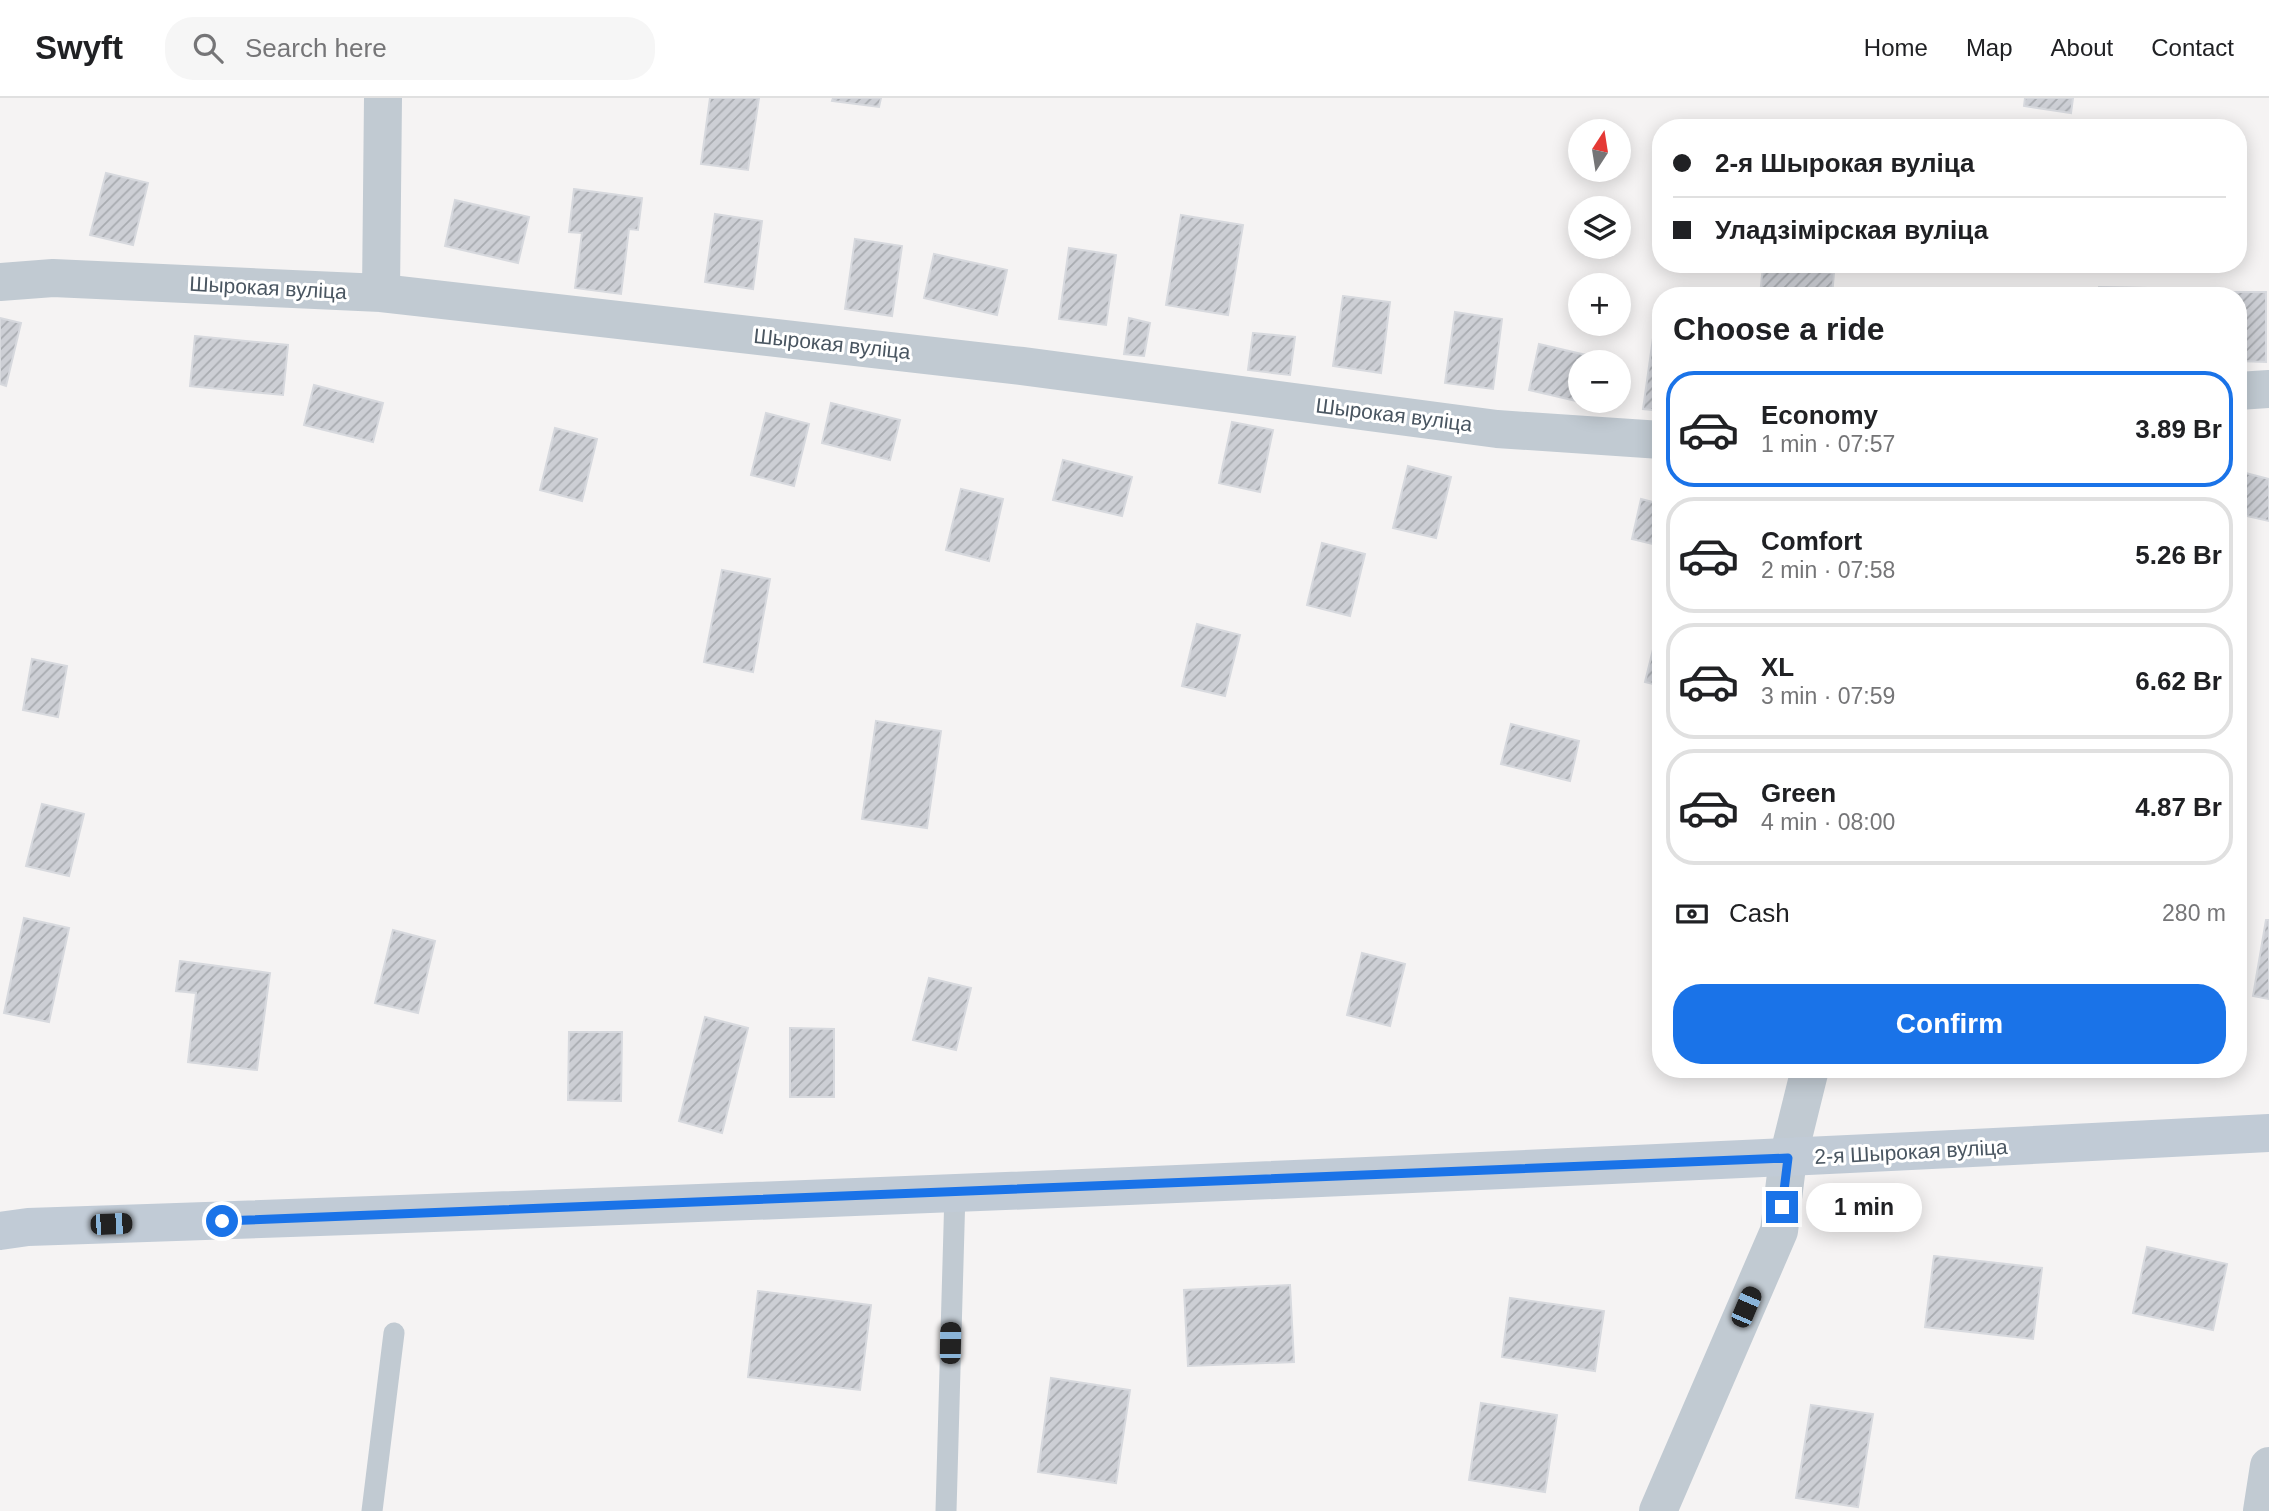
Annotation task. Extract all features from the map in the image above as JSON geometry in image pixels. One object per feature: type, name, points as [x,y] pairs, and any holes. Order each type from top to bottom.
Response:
[{"type":"street","points":[[381,293],[383,98]]},
{"type":"street","name":"Шырокая вуліца","points":[[0,282],[52,278],[381,293],[1022,366],[1497,429],[1652,439]]},
{"type":"street","points":[[2247,390],[2269,389]]},
{"type":"street","points":[[1658,1511],[1779,1231],[1788,1158],[1808,1078]]},
{"type":"street","name":"2-я Шырокая вуліца","points":[[0,1231],[29,1227],[1788,1158],[2269,1133]]},
{"type":"street","points":[[2262,1511],[2269,1466]]},
{"type":"lane","points":[[946,1511],[955,1192]]},
{"type":"lane","points":[[372,1511],[394,1333]]},
{"type":"building","points":[[710,98],[759,98],[748,170],[701,164]]},
{"type":"building","points":[[833,98],[881,98],[879,107],[832,101]]},
{"type":"building","points":[[2025,98],[2073,98],[2071,113],[2024,106]]},
{"type":"building","points":[[106,173],[148,183],[133,245],[90,235]]},
{"type":"building","points":[[574,189],[642,198],[638,230],[629,229],[621,294],[575,288],[582,233],[569,232]]},
{"type":"building","points":[[455,200],[529,217],[518,263],[445,246]]},
{"type":"building","points":[[715,214],[762,221],[753,289],[705,282]]},
{"type":"building","points":[[1181,215],[1243,225],[1228,315],[1166,305]]},
{"type":"building","points":[[855,239],[902,246],[892,316],[845,309]]},
{"type":"building","points":[[1069,248],[1116,255],[1106,325],[1059,319]]},
{"type":"building","points":[[934,254],[1007,270],[997,315],[924,298]]},
{"type":"building","points":[[1762,273],[1834,273],[1833,287],[1761,287]]},
{"type":"building","points":[[2247,292],[2266,292],[2266,362],[2247,361]]},
{"type":"building","points":[[1343,296],[1390,302],[1381,373],[1333,366]]},
{"type":"building","points":[[1455,312],[1502,319],[1493,389],[1445,383]]},
{"type":"building","points":[[0,318],[21,323],[6,386],[0,384]]},
{"type":"building","points":[[1129,318],[1150,323],[1144,356],[1124,354]]},
{"type":"building","points":[[1253,333],[1295,337],[1290,375],[1248,370]]},
{"type":"building","points":[[195,336],[288,345],[283,395],[190,386]]},
{"type":"building","points":[[1539,344],[1568,351],[1568,399],[1529,390]]},
{"type":"building","points":[[1652,345],[1652,410],[1643,409]]},
{"type":"building","points":[[314,385],[383,403],[373,442],[304,425]]},
{"type":"building","points":[[831,403],[900,420],[890,460],[822,443]]},
{"type":"building","points":[[766,413],[809,424],[794,486],[751,475]]},
{"type":"building","points":[[1232,422],[1273,430],[1260,492],[1219,483]]},
{"type":"building","points":[[555,428],[597,439],[582,501],[540,490]]},
{"type":"building","points":[[1063,460],[1132,477],[1122,516],[1053,500]]},
{"type":"building","points":[[1408,466],[1451,477],[1436,538],[1393,528]]},
{"type":"building","points":[[2247,473],[2269,479],[2269,521],[2247,516]]},
{"type":"building","points":[[961,489],[1003,499],[989,561],[946,550]]},
{"type":"building","points":[[1641,499],[1652,502],[1652,544],[1632,539]]},
{"type":"building","points":[[1322,543],[1365,554],[1350,616],[1307,605]]},
{"type":"building","points":[[722,570],[770,579],[753,672],[704,662]]},
{"type":"building","points":[[1197,624],[1240,635],[1225,696],[1182,686]]},
{"type":"building","points":[[1652,654],[1652,684],[1645,682]]},
{"type":"building","points":[[32,659],[67,666],[58,717],[23,710]]},
{"type":"building","points":[[876,721],[941,731],[927,828],[862,819]]},
{"type":"building","points":[[1511,724],[1579,741],[1570,781],[1501,764]]},
{"type":"building","points":[[42,804],[84,814],[69,876],[26,866]]},
{"type":"building","points":[[24,918],[69,928],[49,1022],[4,1013]]},
{"type":"building","points":[[2266,920],[2269,920],[2269,999],[2253,996]]},
{"type":"building","points":[[393,930],[435,941],[418,1013],[375,1003]]},
{"type":"building","points":[[1362,953],[1405,964],[1390,1026],[1347,1015]]},
{"type":"building","points":[[180,961],[270,973],[257,1070],[188,1062],[196,993],[176,991]]},
{"type":"building","points":[[929,978],[971,988],[956,1050],[913,1040]]},
{"type":"building","points":[[705,1017],[748,1028],[722,1133],[679,1121]]},
{"type":"building","points":[[790,1028],[834,1029],[834,1097],[790,1097]]},
{"type":"building","points":[[569,1032],[622,1032],[621,1101],[568,1100]]},
{"type":"building","points":[[2147,1247],[2227,1264],[2213,1330],[2133,1313]]},
{"type":"building","points":[[1934,1256],[2042,1268],[2033,1339],[1925,1327]]},
{"type":"building","points":[[1290,1285],[1294,1362],[1188,1366],[1184,1290]]},
{"type":"building","points":[[758,1291],[871,1305],[860,1390],[748,1377]]},
{"type":"building","points":[[1510,1298],[1604,1311],[1595,1371],[1502,1357]]},
{"type":"building","points":[[1051,1378],[1130,1390],[1116,1483],[1038,1472]]},
{"type":"building","points":[[1481,1403],[1557,1415],[1545,1492],[1469,1480]]},
{"type":"building","points":[[1811,1405],[1873,1414],[1858,1507],[1796,1498]]},
{"type":"route","points":[[222,1221],[1788,1158],[1782,1207]]}]
